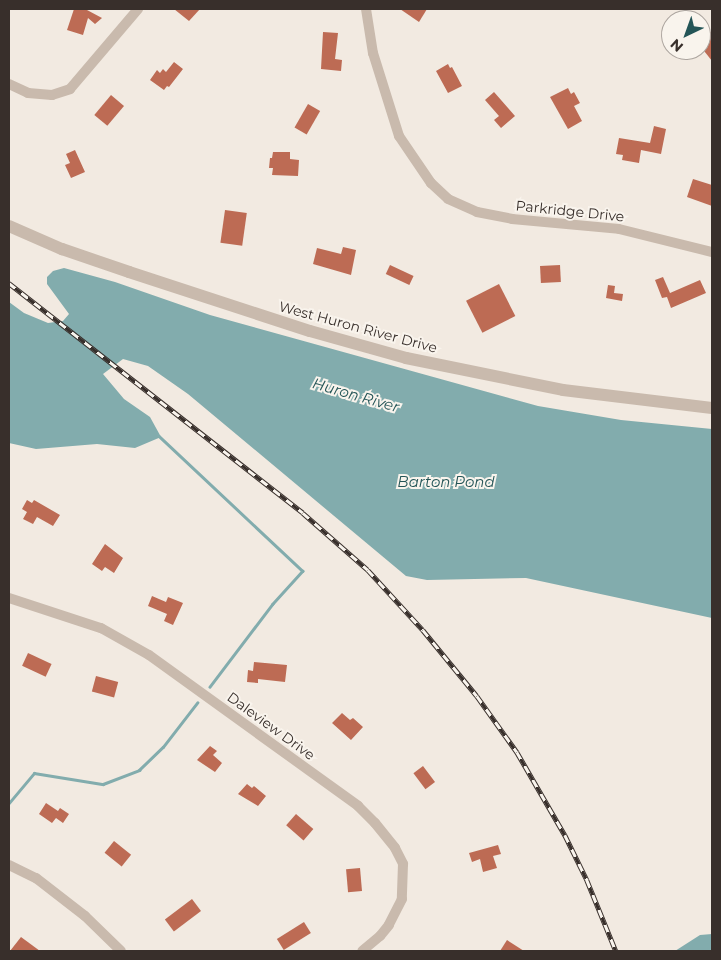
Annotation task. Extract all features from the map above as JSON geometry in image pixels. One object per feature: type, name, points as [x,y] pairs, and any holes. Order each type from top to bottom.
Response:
[{"type":"street","points":[[9,84],[28,93],[36,94],[52,95],[70,88],[138,9]]},
{"type":"street","name":"Parkridge Drive","points":[[366,9],[373,53],[391,116],[399,136],[431,184],[448,199],[477,212],[514,220],[619,229],[712,252]]},
{"type":"street","name":"West Huron River Drive","points":[[9,226],[62,249],[129,272],[310,331],[406,358],[580,393],[712,408]]},
{"type":"street","name":"Daleview Drive","points":[[9,598],[101,628],[149,655],[358,806],[375,823],[395,848],[403,864],[402,899],[389,925],[380,936],[362,951]]},
{"type":"street","points":[[9,866],[36,878],[85,916],[121,951]]},
{"type":"water","name":"Barton Pond","points":[[64,268],[115,282],[210,315],[538,406],[621,420],[712,429],[712,618],[526,578],[427,580],[406,576],[188,394],[148,366],[123,359],[103,374],[124,399],[150,417],[161,437],[135,448],[97,444],[36,449],[9,443],[9,302],[24,313],[48,323],[63,321],[69,314],[47,284],[47,277],[53,271]]},
{"type":"water","points":[[712,934],[712,951],[675,951],[700,935]]},
{"type":"building","points":[[74,9],[87,10],[102,18],[95,24],[88,18],[83,35],[67,30]]},
{"type":"building","points":[[174,9],[200,9],[189,21]]},
{"type":"building","points":[[400,9],[427,9],[419,22]]},
{"type":"building","points":[[323,32],[338,33],[335,59],[342,60],[341,71],[321,69]]},
{"type":"building","points":[[711,33],[712,34],[712,61],[711,60]]},
{"type":"building","points":[[174,62],[183,69],[169,87],[167,86],[164,90],[150,80],[157,70],[160,73],[163,69],[166,72]]},
{"type":"building","points":[[448,64],[450,68],[452,67],[462,86],[448,93],[436,71]]},
{"type":"building","points":[[568,88],[571,94],[574,92],[580,103],[574,106],[582,121],[568,129],[550,97]]},
{"type":"building","points":[[494,92],[515,116],[501,128],[494,120],[499,116],[485,100]]},
{"type":"building","points":[[111,95],[124,106],[107,126],[94,115]]},
{"type":"building","points":[[308,104],[320,111],[307,134],[294,127]]},
{"type":"building","points":[[654,126],[666,129],[661,154],[641,150],[639,163],[622,160],[623,155],[616,154],[619,138],[650,143]]},
{"type":"building","points":[[75,150],[85,172],[71,178],[65,165],[70,163],[66,154]]},
{"type":"building","points":[[273,152],[290,152],[290,159],[299,160],[298,176],[272,175],[273,168],[269,168]]},
{"type":"building","points":[[693,179],[712,185],[712,206],[687,197]]},
{"type":"building","points":[[225,210],[247,213],[242,246],[220,243]]},
{"type":"building","points":[[343,247],[356,250],[351,275],[313,264],[317,248],[341,254]]},
{"type":"building","points":[[390,265],[414,276],[409,285],[386,274]]},
{"type":"building","points":[[560,265],[561,282],[541,283],[540,266]]},
{"type":"building","points":[[663,277],[670,293],[700,280],[706,293],[671,308],[667,297],[662,298],[655,280]]},
{"type":"building","points":[[499,284],[515,316],[482,333],[466,301]]},
{"type":"building","points":[[608,285],[615,286],[614,293],[623,294],[622,301],[606,298]]},
{"type":"building","points":[[27,500],[32,503],[34,500],[60,515],[53,526],[37,517],[33,524],[23,519],[27,512],[22,509]]},
{"type":"building","points":[[105,544],[123,558],[114,573],[105,567],[102,571],[92,564]]},
{"type":"building","points":[[152,596],[166,602],[168,597],[183,603],[173,625],[164,621],[167,614],[148,606]]},
{"type":"building","points":[[28,653],[52,664],[46,677],[22,666]]},
{"type":"building","points":[[254,662],[287,665],[285,682],[258,679],[258,683],[247,682],[248,670],[253,671]]},
{"type":"building","points":[[96,676],[118,682],[114,697],[92,691]]},
{"type":"building","points":[[342,713],[350,720],[353,718],[363,727],[351,740],[332,723]]},
{"type":"building","points":[[210,746],[217,751],[213,755],[222,763],[215,772],[197,760]]},
{"type":"building","points":[[423,766],[435,782],[425,789],[413,773]]},
{"type":"building","points":[[247,784],[252,788],[254,786],[266,796],[258,806],[238,794]]},
{"type":"building","points":[[46,803],[58,811],[60,808],[69,814],[63,823],[56,818],[52,823],[39,814]]},
{"type":"building","points":[[296,814],[313,829],[304,840],[286,825]]},
{"type":"building","points":[[114,841],[131,855],[122,867],[105,853]]},
{"type":"building","points":[[498,845],[501,854],[493,856],[497,868],[483,872],[480,859],[472,862],[469,853]]},
{"type":"building","points":[[360,868],[362,891],[348,892],[346,869]]},
{"type":"building","points":[[192,899],[201,911],[174,931],[165,919]]},
{"type":"building","points":[[304,922],[311,933],[284,950],[277,939]]},
{"type":"building","points":[[21,937],[40,951],[10,951]]},
{"type":"building","points":[[507,940],[524,951],[500,951]]},
{"type":"waterway","points":[[159,436],[303,571],[273,604],[210,687]]},
{"type":"waterway","points":[[9,803],[34,773],[103,784],[139,770],[163,747],[197,703]]},
{"type":"railway","points":[[9,283],[303,513],[368,570],[423,630],[477,696],[517,752],[565,835],[587,880],[616,951]]},
{"type":"water label","name":"Huron River","points":[[356,395]]}]
